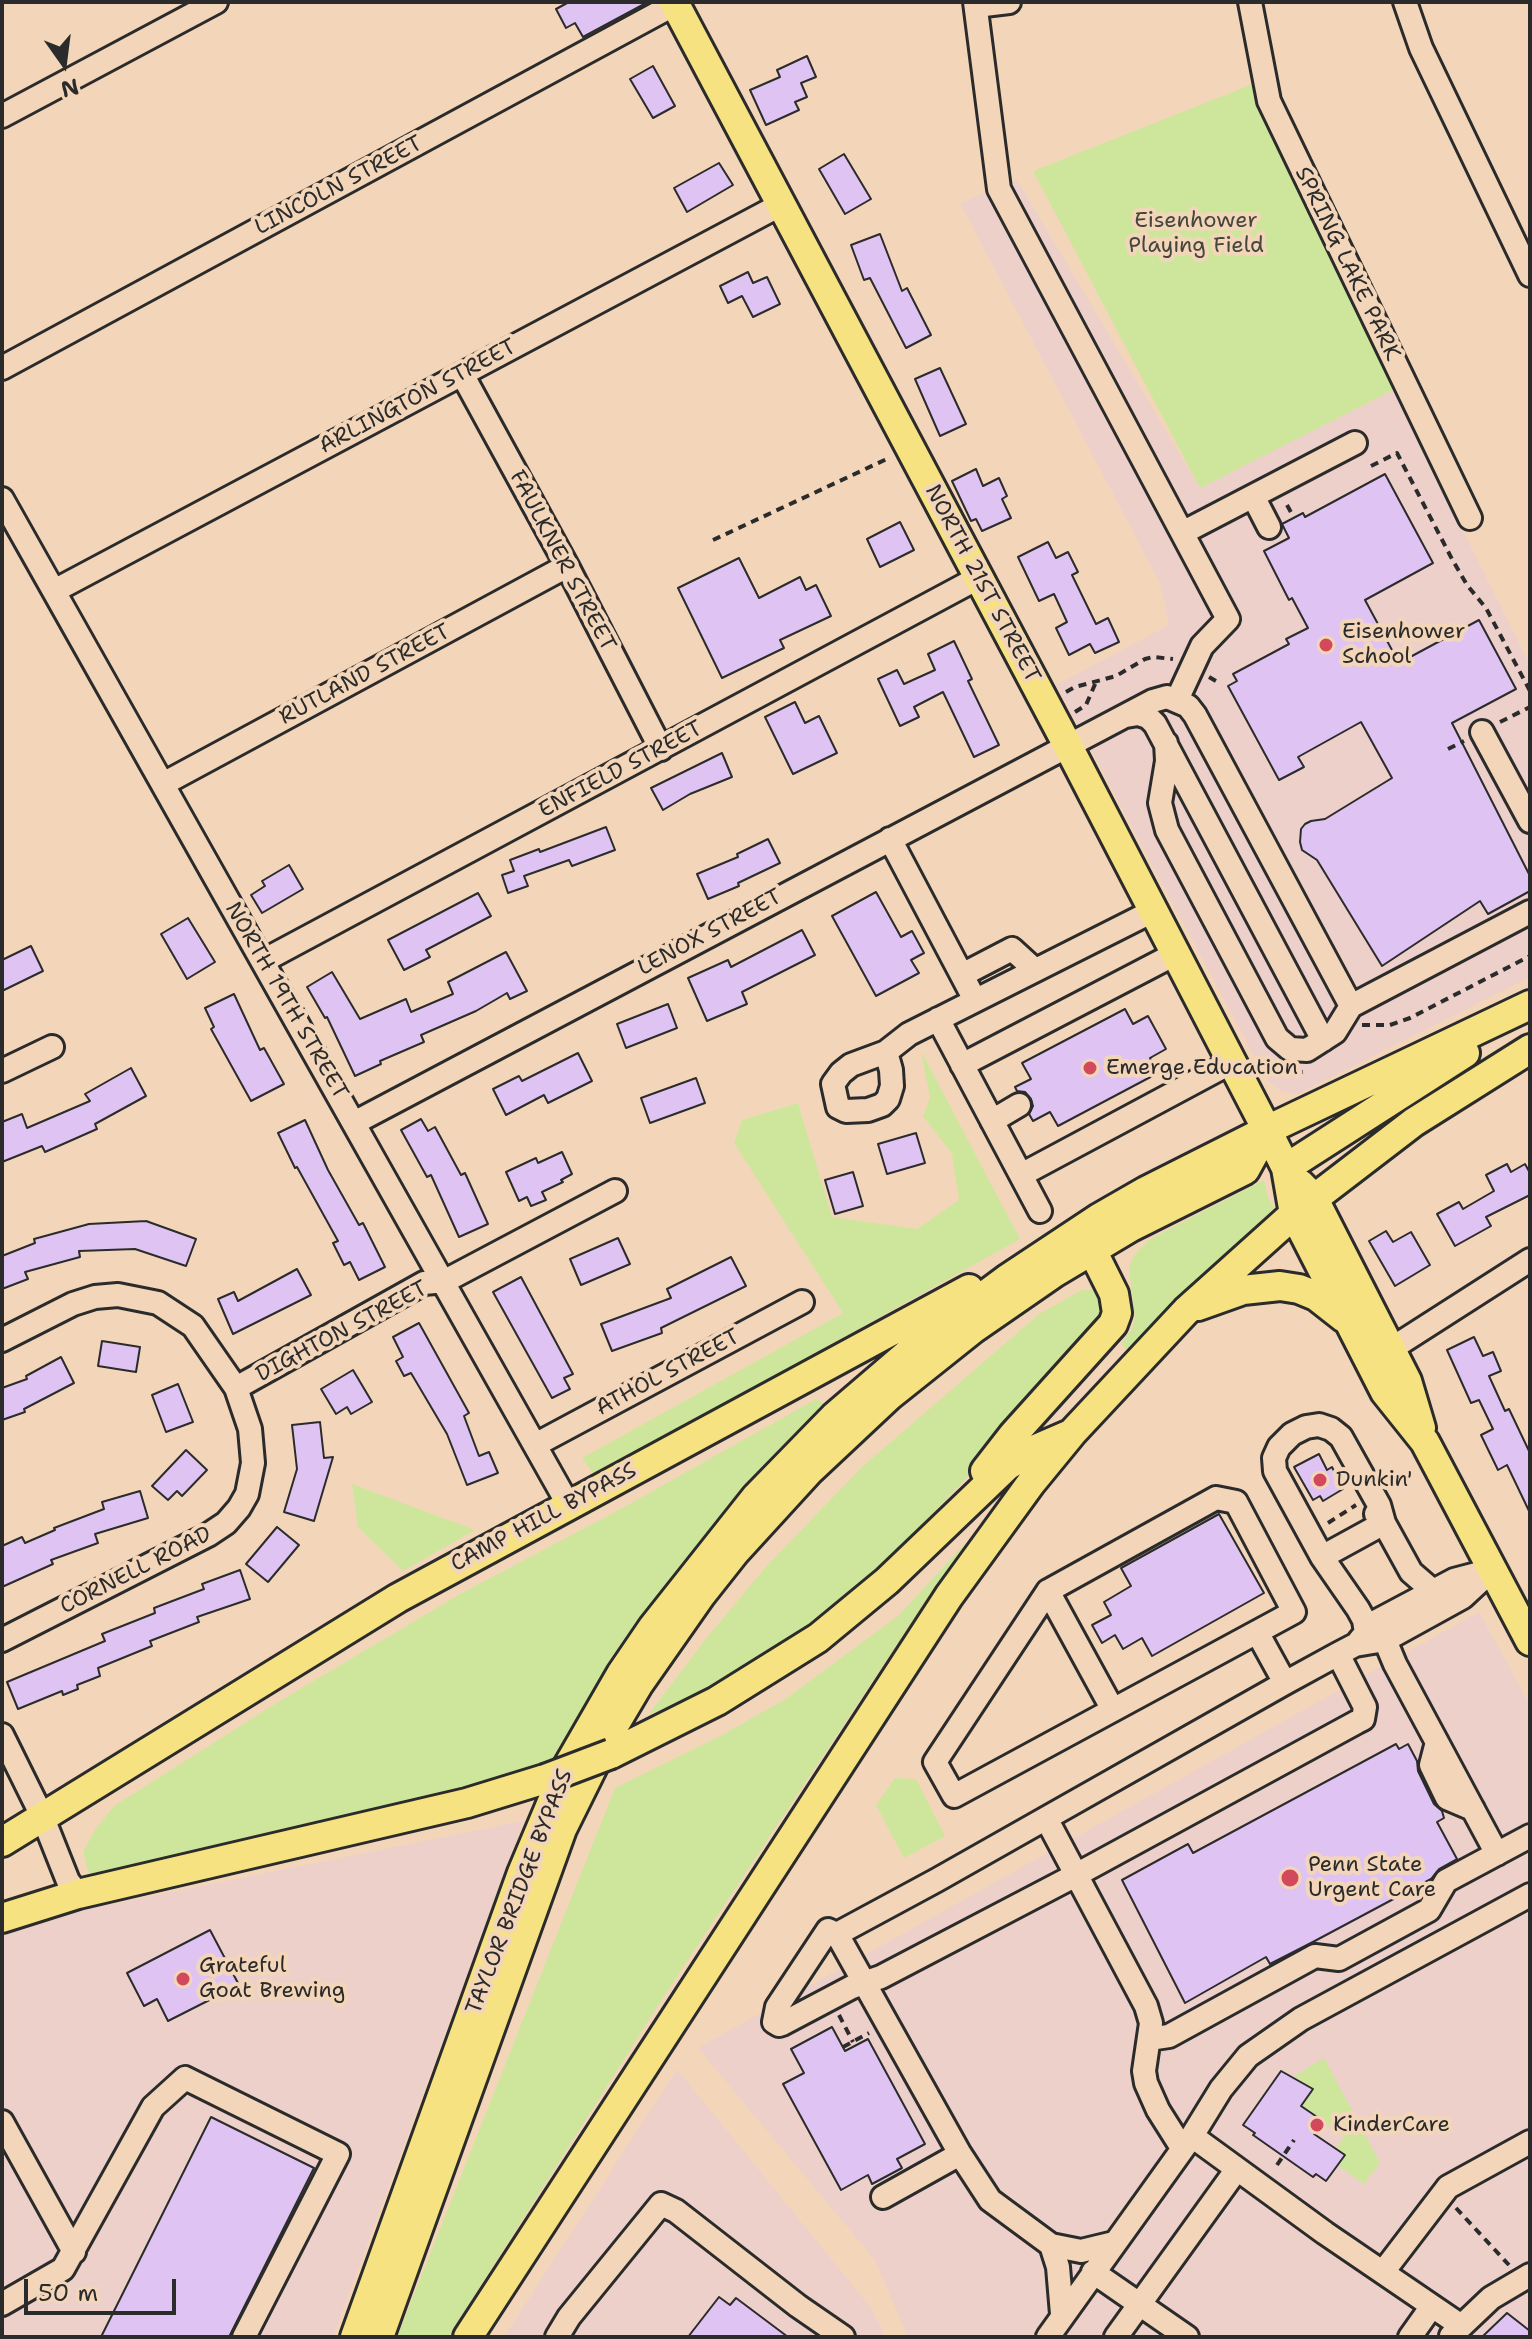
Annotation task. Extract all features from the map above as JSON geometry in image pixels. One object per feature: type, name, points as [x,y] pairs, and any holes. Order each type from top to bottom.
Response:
[{"type":"main road","name":"NORTH 21ST STREET","points":[[674,3],[1175,954],[1246,1063],[1267,1130],[1303,1206],[1351,1325],[1385,1392],[1425,1442],[1530,1641]]},
{"type":"main road","name":"TAYLOR BRIDGE BYPASS","points":[[355,2337],[543,1821],[565,1771],[629,1662],[669,1605],[756,1497],[875,1380],[961,1312],[1099,1218],[1267,1130],[1530,1005]]},
{"type":"main road","points":[[1286,1168],[1530,1011]]},
{"type":"main road","points":[[468,2337],[949,1596],[1031,1483],[1072,1433],[1186,1311],[1303,1206],[1414,1122],[1530,1049]]},
{"type":"main road","points":[[379,2337],[562,1829],[584,1780],[638,1685],[669,1638],[735,1552],[848,1432],[889,1396],[973,1329],[1092,1250],[1245,1170],[1267,1130]]},
{"type":"main road","name":"NORTH 21ST STREET","points":[[1303,1206],[1391,1349],[1407,1381],[1425,1442]]},
{"type":"main road","name":"CAMP HILL BYPASS","points":[[2,1842],[398,1598],[1099,1218]]},
{"type":"main road","points":[[928,1544],[1013,1435],[1113,1324],[1117,1313],[1114,1294],[1092,1250]]},
{"type":"main road","points":[[1186,1311],[1243,1290],[1280,1286],[1316,1296],[1351,1325]]},
{"type":"main road","points":[[2,1918],[78,1894],[423,1814],[545,1779],[611,1754],[717,1701],[806,1645],[848,1615],[928,1544],[1007,1466],[1031,1451],[1072,1433]]},
{"type":"street","points":[[2,116],[216,2]]},
{"type":"street","points":[[1009,2],[976,4],[999,189],[1228,619],[1202,646],[1177,700],[1195,715],[1351,1006]]},
{"type":"street","name":"SPRING LAKE PARK","points":[[1250,2],[1269,101],[1470,518]]},
{"type":"street","points":[[1405,2],[1421,48],[1530,275]]},
{"type":"street","name":"LINCOLN STREET","points":[[2,368],[674,3]]},
{"type":"street","name":"ARLINGTON STREET","points":[[54,591],[782,204]]},
{"type":"street","name":"FAULKNER STREET","points":[[462,374],[567,566],[661,749]]},
{"type":"street","points":[[1184,532],[1355,443]]},
{"type":"street","points":[[1253,496],[1269,527]]},
{"type":"street","name":"NORTH 19TH STREET","points":[[2,499],[568,1504]]},
{"type":"street","name":"RUTLAND STREET","points":[[163,784],[567,566]]},
{"type":"street","name":"ENFIELD STREET","points":[[263,961],[978,578]]},
{"type":"street","name":"LENOX STREET","points":[[354,1123],[1153,701],[1167,697],[1177,700]]},
{"type":"street","points":[[1126,716],[1138,714],[1148,717],[1166,743],[1323,1040]]},
{"type":"street","points":[[1482,732],[1530,821]]},
{"type":"street","points":[[1166,743],[1167,761],[1160,803],[1163,818],[1277,1038],[1290,1049],[1307,1050],[1335,1032],[1351,1006],[1530,912]]},
{"type":"street","points":[[890,839],[975,1000]]},
{"type":"street","points":[[886,1052],[909,1034],[1153,911]]},
{"type":"street","points":[[962,975],[1012,949],[1035,970]]},
{"type":"street","points":[[962,1065],[1175,954]]},
{"type":"street","points":[[938,1019],[1040,1211]]},
{"type":"street","points":[[2,1071],[52,1047]]},
{"type":"street","points":[[1021,1175],[1246,1063]]},
{"type":"street","points":[[992,1121],[1019,1105]]},
{"type":"street","name":"DIGHTON STREET","points":[[2,1340],[73,1304],[95,1297],[118,1295],[142,1298],[158,1303],[193,1326],[236,1388],[424,1283],[445,1281],[615,1191]]},
{"type":"street","points":[[1391,1349],[1530,1260]]},
{"type":"street","name":"ATHOL STREET","points":[[535,1445],[802,1302]]},
{"type":"street","name":"CORNELL ROAD","points":[[2,1640],[226,1523],[247,1494],[253,1463],[250,1429],[236,1388]]},
{"type":"street","points":[[1114,2243],[1081,2251],[1051,2245],[990,2200],[960,2154],[864,1983],[837,1934],[828,1930],[777,2007],[774,2022],[779,2025],[864,1983],[881,1977],[1363,1719],[1365,1707],[1358,1609],[1320,1541],[1288,1471],[1286,1461],[1289,1452],[1311,1439],[1327,1440],[1362,1496],[1384,1523],[1411,1572],[1433,1591]]},
{"type":"street","points":[[1216,1498],[1236,1502],[1294,1612],[1257,1632],[954,1796],[935,1762],[1048,1591],[1216,1498]]},
{"type":"street","points":[[1320,1541],[1384,1523]]},
{"type":"street","points":[[1361,1643],[1375,1622],[1454,1580],[1492,1570]]},
{"type":"street","points":[[837,1934],[1047,1820],[1285,1683],[1361,1643],[1463,1597],[1492,1570]]},
{"type":"street","points":[[1048,1591],[1113,1710]]},
{"type":"street","points":[[1257,1632],[1285,1683]]},
{"type":"street","points":[[1361,1643],[1395,1664],[1497,1854]]},
{"type":"street","points":[[2,1735],[43,1818],[68,1881],[78,1894]]},
{"type":"street","points":[[1047,1820],[1146,2006],[1151,2023],[1144,2071],[1146,2083],[1158,2110],[1187,2142],[1237,2169],[1432,2306],[1455,2331],[1500,2291],[1530,2275]]},
{"type":"street","points":[[1149,2039],[1169,2036],[1315,1956],[1339,1959],[1429,1910],[1446,1881],[1530,1836]]},
{"type":"street","points":[[1048,2337],[1187,2142],[1221,2089],[1248,2056],[1301,2019],[1530,1895]]},
{"type":"street","points":[[2,2304],[63,2269],[153,2107],[185,2078],[338,2154],[244,2337]]},
{"type":"street","points":[[2,2122],[74,2252]]},
{"type":"street","points":[[1383,2272],[1448,2187],[1530,2142]]},
{"type":"street","points":[[883,2197],[960,2154]]},
{"type":"street","points":[[1116,2337],[1237,2169]]},
{"type":"street","points":[[557,2337],[569,2317],[661,2204],[676,2211],[795,2304],[843,2337]]},
{"type":"street","points":[[1051,2245],[1058,2267],[1062,2314]]},
{"type":"street","points":[[1093,2272],[1187,2337]]},
{"type":"street","points":[[1410,2337],[1432,2306]]},
{"type":"path","points":[[713,540],[909,448]]},
{"type":"path","points":[[1371,466],[1397,453],[1452,559],[1467,585],[1486,608],[1530,691]]},
{"type":"path","points":[[1287,505],[1293,516]]},
{"type":"path","points":[[1063,694],[1075,687],[1116,676],[1153,657],[1175,659],[1221,684]]},
{"type":"path","points":[[1073,713],[1086,705],[1096,682]]},
{"type":"path","points":[[1355,1030],[1362,1025],[1390,1025],[1417,1015],[1530,956]]},
{"type":"path","points":[[1246,1063],[1294,1074],[1312,1068]]},
{"type":"path","points":[[1320,1541],[1357,1506],[1354,1501]]},
{"type":"path","points":[[837,2012],[853,2042]]},
{"type":"path","points":[[843,2047],[873,2030]]},
{"type":"path","points":[[1277,2165],[1294,2140]]},
{"type":"path","points":[[1460,2212],[1509,2265]]},
{"type":"shaded area","name":"Eisenhower School","points":[[1017,180],[1200,488],[1393,390],[1530,665],[1530,977],[1298,1094],[1281,1091],[1267,1080],[1056,685],[1169,625],[1160,583],[960,203]]},
{"type":"shaded area","points":[[1479,1612],[1530,1705],[1530,2337],[908,2337],[875,2260],[698,2048]]},
{"type":"shaded area","points":[[524,1821],[333,2337],[2,2337],[2,1931],[62,1914]]},
{"type":"shaded area","points":[[677,2069],[871,2308],[886,2337],[504,2337]]},
{"type":"green space","name":"Eisenhower Playing Field","points":[[1253,84],[1393,390],[1200,488],[1033,171]]},
{"type":"green space","points":[[921,1051],[1020,1239],[595,1476],[582,1458],[843,1313],[734,1143],[742,1120],[798,1103],[832,1217],[917,1229],[959,1200],[952,1154],[923,1116],[930,1098]]},
{"type":"green space","points":[[1264,1180],[1268,1198],[1279,1215],[1131,1353],[1121,1344],[1132,1329],[1135,1318],[1129,1268],[1134,1255],[1150,1239]]},
{"type":"green space","points":[[1082,1290],[1094,1290],[1100,1298],[1102,1317],[975,1469],[910,1537],[848,1594],[793,1636],[690,1699],[648,1715],[765,1568],[861,1468],[1039,1314]]},
{"type":"green space","points":[[816,1399],[824,1404],[685,1561],[638,1621],[557,1758],[432,1799],[97,1878],[88,1871],[83,1852],[114,1806],[275,1704],[460,1594],[617,1511]]},
{"type":"green space","points":[[352,1484],[475,1530],[403,1571],[358,1527]]},
{"type":"green space","points":[[973,1535],[978,1541],[911,1623],[666,1993],[448,2337],[397,2337],[615,1788],[722,1735],[784,1700],[898,1616]]},
{"type":"green space","points":[[895,1778],[916,1779],[945,1836],[904,1858],[876,1805]]},
{"type":"green space","points":[[1324,2058],[1380,2163],[1364,2184],[1337,2165],[1344,2155],[1336,2149],[1344,2136],[1301,2106],[1312,2089],[1294,2076]]},
{"type":"building","points":[[569,2],[648,2],[583,37],[575,23],[566,28],[556,9]]},
{"type":"building","points":[[807,56],[816,77],[801,83],[807,97],[795,102],[799,110],[766,125],[750,90],[780,77],[777,70]]},
{"type":"building","points":[[653,66],[675,106],[653,118],[630,79]]},
{"type":"building","points":[[844,154],[871,199],[845,214],[819,169]]},
{"type":"building","points":[[719,163],[733,185],[687,212],[674,188]]},
{"type":"building","points":[[880,234],[902,291],[907,288],[931,335],[906,348],[870,278],[864,280],[851,245]]},
{"type":"building","points":[[748,272],[753,283],[767,277],[780,304],[753,317],[742,296],[728,303],[720,286]]},
{"type":"building","points":[[940,368],[966,424],[940,436],[915,379]]},
{"type":"building","points":[[976,469],[983,486],[999,478],[1007,496],[1002,499],[1011,518],[982,531],[976,519],[971,521],[952,481]]},
{"type":"building","points":[[1385,474],[1433,563],[1365,600],[1399,663],[1479,620],[1516,689],[1452,723],[1530,876],[1530,891],[1488,914],[1480,901],[1382,966],[1317,860],[1302,850],[1300,842],[1301,829],[1305,824],[1325,819],[1392,778],[1361,722],[1298,757],[1304,767],[1279,780],[1228,686],[1237,681],[1233,674],[1289,644],[1286,639],[1308,628],[1292,598],[1289,600],[1264,551],[1289,538],[1282,524],[1303,513],[1305,517]]},
{"type":"building","points":[[900,522],[914,550],[880,567],[867,539]]},
{"type":"building","points":[[1048,542],[1056,558],[1068,552],[1078,572],[1072,575],[1096,624],[1108,618],[1119,642],[1095,653],[1090,644],[1069,655],[1056,628],[1067,622],[1054,594],[1039,601],[1018,557]]},
{"type":"building","points":[[739,558],[759,598],[800,577],[806,590],[816,585],[831,616],[780,640],[784,648],[722,678],[678,588]]},
{"type":"building","points":[[954,641],[972,679],[968,681],[999,745],[974,757],[943,692],[914,707],[919,717],[900,726],[878,679],[897,670],[904,684],[935,670],[928,654]]},
{"type":"building","points":[[795,702],[805,723],[819,716],[837,753],[793,774],[765,717]]},
{"type":"building","points":[[722,753],[732,777],[690,794],[663,810],[651,788]]},
{"type":"building","points":[[606,827],[615,850],[572,866],[569,860],[524,876],[528,886],[508,893],[502,875],[514,871],[510,860]]},
{"type":"building","points":[[768,839],[780,863],[708,899],[697,874],[738,857],[737,854]]},
{"type":"building","points":[[289,865],[303,889],[262,913],[251,895],[265,886],[262,881]]},
{"type":"building","points":[[876,892],[901,937],[912,931],[924,953],[911,960],[919,973],[876,996],[832,916]]},
{"type":"building","points":[[478,893],[491,916],[426,950],[430,957],[404,970],[388,940]]},
{"type":"building","points":[[188,918],[215,962],[187,979],[161,934]]},
{"type":"building","points":[[802,930],[815,955],[742,992],[747,1004],[707,1021],[688,978],[728,960],[731,967]]},
{"type":"building","points":[[31,946],[43,971],[2,991],[2,960]]},
{"type":"building","points":[[506,952],[527,991],[510,999],[507,993],[476,1011],[421,1035],[424,1042],[380,1061],[381,1064],[355,1076],[327,1017],[307,987],[332,972],[360,1019],[406,999],[411,1012],[453,994],[448,982]]},
{"type":"building","points":[[234,994],[260,1050],[264,1048],[284,1084],[251,1101],[211,1029],[214,1027],[205,1008]]},
{"type":"building","points":[[668,1004],[677,1028],[626,1048],[617,1024]]},
{"type":"building","name":"Emerge Education","points":[[1125,1009],[1133,1024],[1148,1016],[1166,1049],[1150,1058],[1158,1073],[1058,1126],[1050,1112],[1033,1121],[1029,1114],[1033,1106],[1031,1099],[1015,1087],[1031,1079],[1022,1063]]},
{"type":"building","points":[[578,1053],[592,1081],[548,1103],[544,1095],[506,1115],[493,1089],[519,1076],[522,1081]]},
{"type":"building","points":[[131,1068],[146,1096],[95,1124],[97,1129],[45,1152],[42,1146],[2,1162],[2,1122],[22,1114],[27,1128],[90,1101],[85,1094]]},
{"type":"building","points":[[696,1078],[705,1103],[650,1123],[641,1098]]},
{"type":"building","points":[[421,1119],[428,1131],[435,1127],[461,1175],[465,1173],[488,1224],[459,1237],[431,1175],[427,1177],[401,1130]]},
{"type":"building","points":[[305,1120],[328,1170],[359,1225],[363,1223],[385,1267],[359,1280],[350,1262],[344,1265],[333,1243],[338,1241],[278,1133]]},
{"type":"building","points":[[916,1133],[925,1163],[887,1174],[878,1144]]},
{"type":"building","points":[[562,1152],[572,1174],[542,1192],[546,1200],[531,1206],[527,1197],[519,1201],[506,1172],[536,1158],[538,1163]]},
{"type":"building","points":[[1507,1164],[1511,1172],[1525,1164],[1530,1173],[1530,1195],[1486,1217],[1491,1226],[1455,1246],[1437,1214],[1459,1202],[1463,1209],[1494,1191],[1486,1175]]},
{"type":"building","points":[[853,1172],[863,1206],[835,1214],[825,1180]]},
{"type":"building","points":[[146,1221],[196,1239],[186,1266],[135,1249],[79,1251],[80,1257],[25,1272],[28,1279],[2,1289],[2,1256],[35,1243],[34,1239],[89,1224]]},
{"type":"building","points":[[1386,1231],[1393,1242],[1411,1232],[1430,1265],[1395,1286],[1369,1241]]},
{"type":"building","points":[[618,1238],[630,1264],[581,1285],[570,1259]]},
{"type":"building","points":[[731,1257],[746,1286],[661,1328],[662,1333],[612,1351],[601,1324],[671,1298],[667,1289]]},
{"type":"building","points":[[297,1269],[311,1295],[233,1334],[218,1299],[234,1292],[238,1301]]},
{"type":"building","points":[[521,1277],[573,1374],[564,1378],[570,1389],[552,1398],[493,1292]]},
{"type":"building","points":[[419,1323],[469,1413],[464,1416],[479,1456],[489,1452],[498,1473],[467,1485],[447,1434],[411,1373],[404,1376],[396,1361],[403,1357],[393,1337]]},
{"type":"building","points":[[1474,1337],[1483,1356],[1493,1352],[1501,1371],[1489,1376],[1530,1453],[1530,1513],[1507,1465],[1498,1470],[1481,1435],[1493,1429],[1479,1400],[1471,1403],[1447,1350]]},
{"type":"building","points":[[102,1341],[140,1347],[136,1372],[98,1366]]},
{"type":"building","points":[[61,1357],[74,1383],[24,1409],[25,1412],[2,1420],[2,1388],[27,1379],[26,1376]]},
{"type":"building","points":[[353,1370],[372,1402],[351,1414],[347,1407],[336,1414],[321,1389]]},
{"type":"building","points":[[178,1384],[193,1422],[166,1432],[152,1395]]},
{"type":"building","points":[[320,1422],[324,1458],[333,1457],[314,1521],[284,1512],[297,1469],[292,1425]]},
{"type":"building","points":[[186,1450],[207,1470],[182,1496],[177,1491],[168,1500],[152,1486]]},
{"type":"building","name":"Dunkin'","points":[[1319,1454],[1327,1470],[1332,1467],[1343,1489],[1323,1501],[1320,1496],[1313,1500],[1294,1467]]},
{"type":"building","points":[[140,1491],[148,1518],[95,1534],[98,1543],[51,1560],[53,1564],[2,1587],[2,1546],[22,1537],[25,1543],[104,1509],[102,1502]]},
{"type":"building","points":[[1219,1514],[1264,1593],[1152,1656],[1142,1638],[1123,1649],[1115,1635],[1102,1643],[1092,1625],[1111,1615],[1104,1602],[1131,1586],[1121,1568]]},
{"type":"building","points":[[277,1527],[299,1545],[268,1582],[246,1564]]},
{"type":"building","points":[[240,1570],[250,1599],[197,1617],[199,1622],[150,1641],[152,1646],[98,1668],[100,1676],[77,1685],[78,1689],[63,1695],[62,1691],[18,1709],[7,1682],[105,1641],[102,1634],[155,1613],[154,1608],[204,1589],[202,1584]]},
{"type":"building","name":"Penn State Urgent Care","points":[[1396,1744],[1399,1749],[1408,1744],[1434,1804],[1442,1811],[1444,1818],[1437,1822],[1457,1859],[1439,1869],[1431,1879],[1311,1943],[1270,1964],[1266,1957],[1185,2003],[1122,1880],[1188,1844],[1193,1853]]},
{"type":"building","name":"Grateful Goat Brewing","points":[[210,1930],[239,1985],[168,2021],[157,1999],[144,2006],[127,1973]]},
{"type":"building","points":[[832,2027],[845,2051],[868,2039],[925,2144],[897,2159],[902,2168],[872,2184],[868,2175],[841,2190],[783,2084],[804,2073],[791,2049]]},
{"type":"building","points":[[1281,2071],[1313,2089],[1301,2106],[1323,2121],[1314,2134],[1345,2155],[1326,2181],[1316,2174],[1313,2177],[1243,2125]]},
{"type":"building","points":[[211,2117],[314,2168],[229,2337],[101,2337]]},
{"type":"building","points":[[719,2297],[730,2305],[736,2298],[788,2337],[688,2337]]},
{"type":"building","points":[[1507,2313],[1530,2331],[1530,2337],[1482,2337]]},
{"type":"place","name":"Eisenhower School","points":[[1326,645]]},
{"type":"place","name":"Emerge Education","points":[[1090,1068]]},
{"type":"place","name":"Dunkin'","points":[[1320,1480]]},
{"type":"place","name":"Penn State Urgent Care","points":[[1290,1878]]},
{"type":"place","name":"Grateful Goat Brewing","points":[[183,1979]]},
{"type":"place","name":"KinderCare","points":[[1317,2125]]}]
